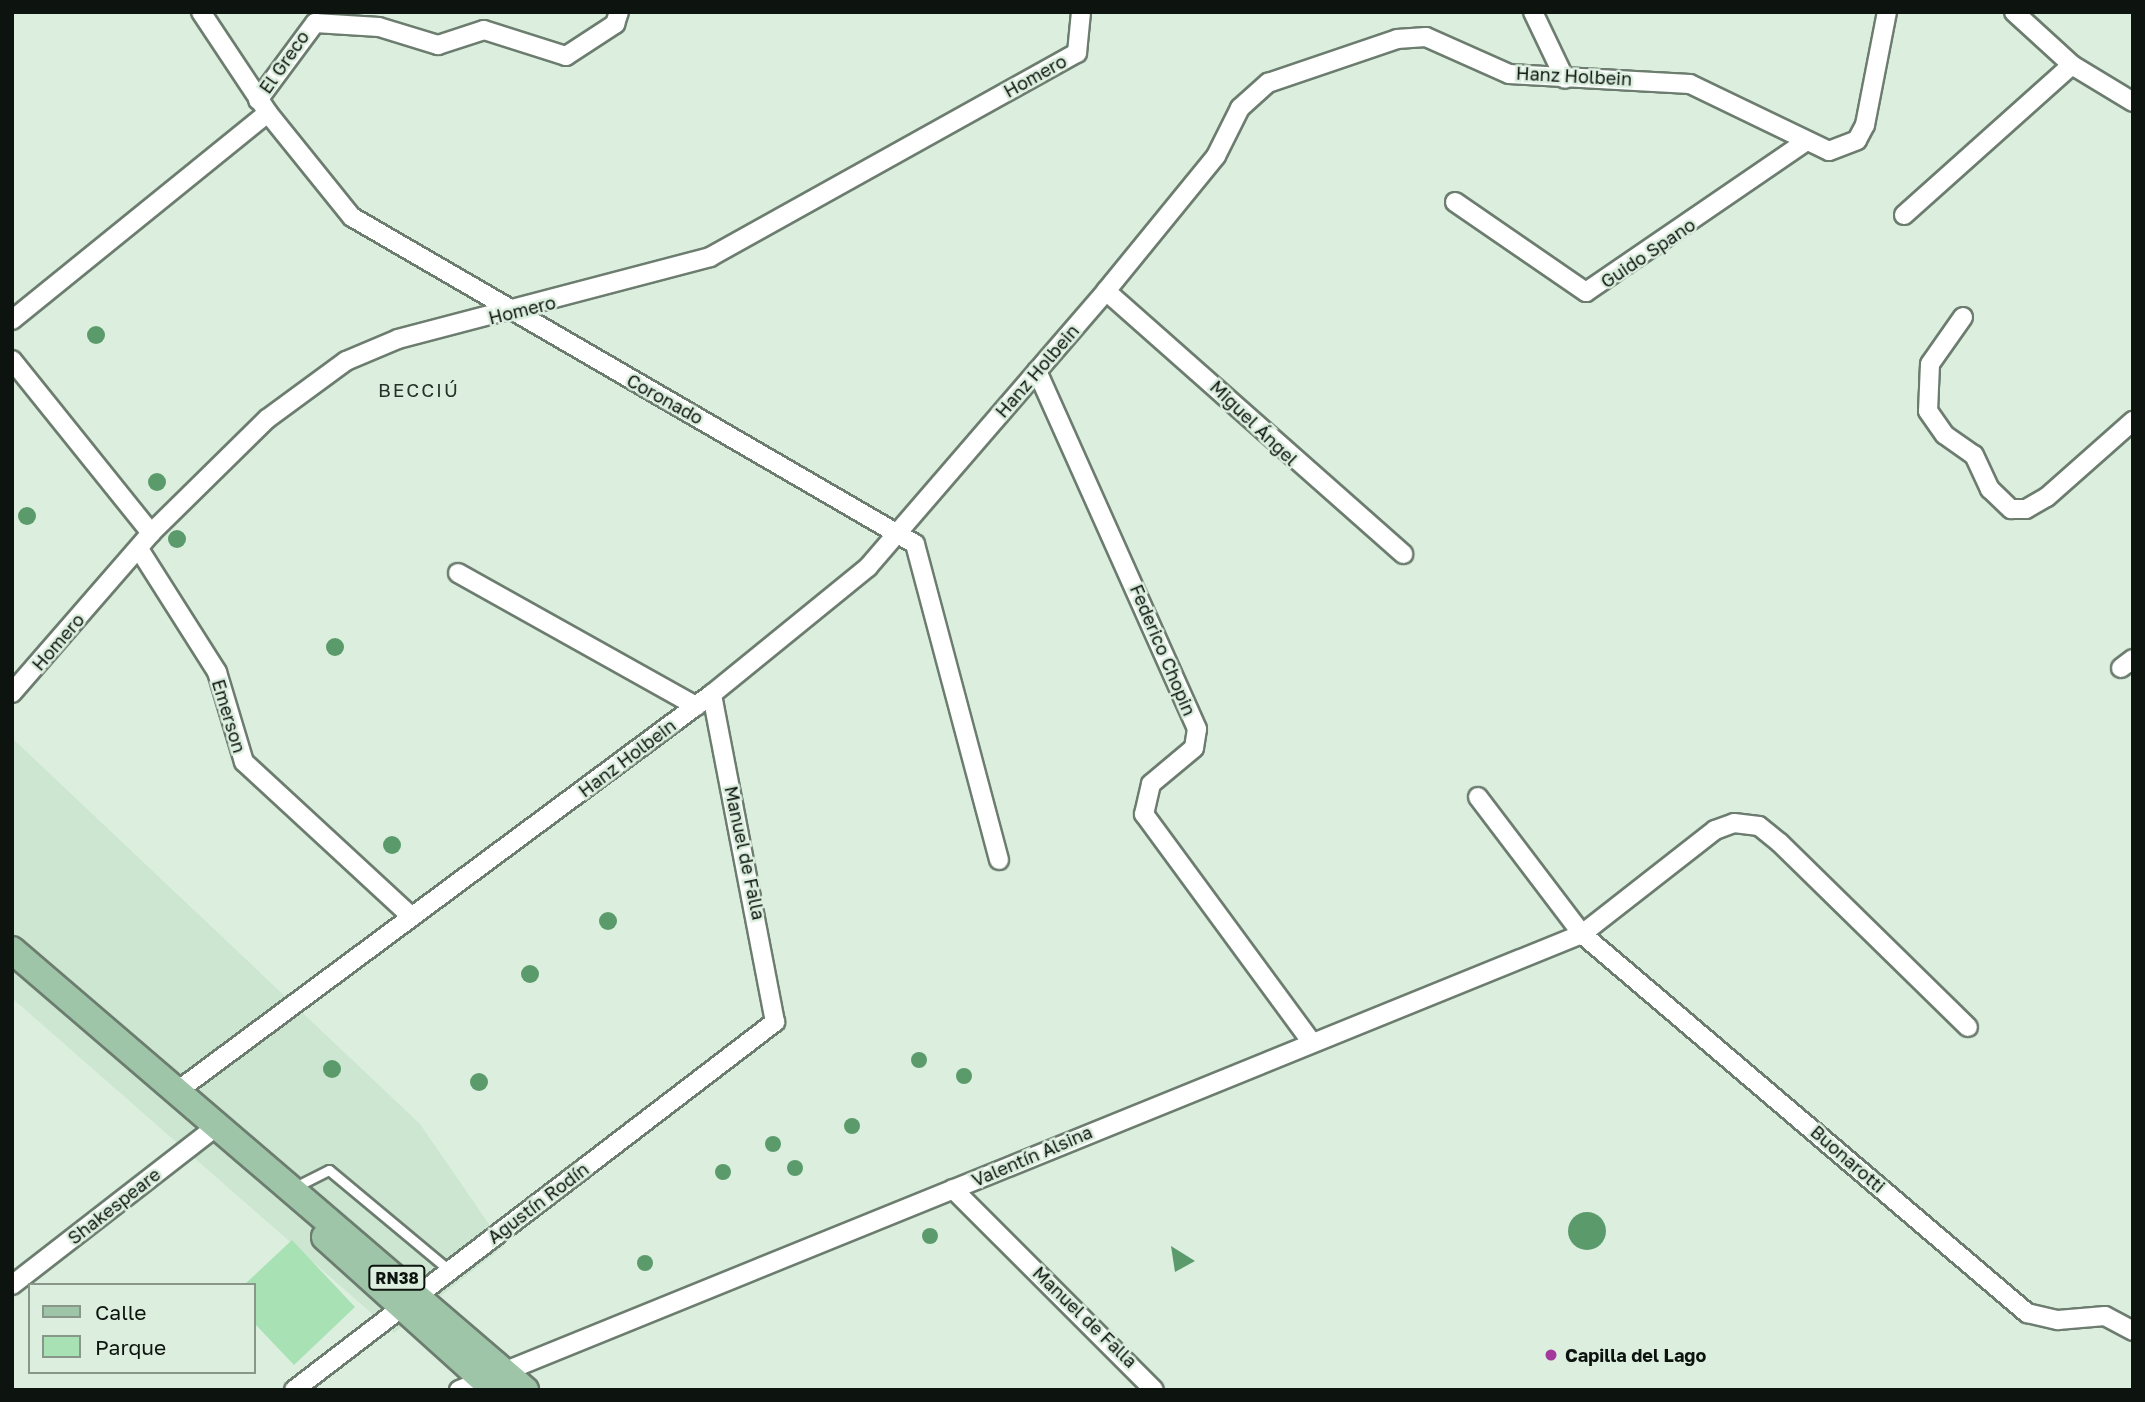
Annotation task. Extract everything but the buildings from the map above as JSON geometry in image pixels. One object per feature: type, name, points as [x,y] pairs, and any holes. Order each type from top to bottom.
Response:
[{"type":"main road","name":"RN38","points":[[12,950],[266,1171],[291,1189],[490,1384],[525,1390]]},
{"type":"main road","name":"RN38","points":[[266,1171],[300,1215],[410,1308]]},
{"type":"street","name":"Coronado","points":[[201,12],[263,106],[352,217],[513,313],[899,531],[924,559],[999,860]]},
{"type":"street","name":"El Greco","points":[[12,320],[263,106],[315,23],[379,27],[438,46],[484,30],[566,56],[615,24],[619,12]]},
{"type":"street","name":"Homero","points":[[12,693],[151,533],[267,419],[346,361],[398,339],[513,313],[679,269],[732,246],[1077,53],[1081,12]]},
{"type":"street","points":[[1533,12],[1565,79]]},
{"type":"street","points":[[1804,143],[1829,151],[1857,140],[1887,12]]},
{"type":"street","points":[[2014,12],[2072,65],[2133,102]]},
{"type":"street","name":"Hanz Holbein","points":[[176,1092],[712,694],[854,579],[899,531],[1106,291],[1216,156],[1240,108],[1268,83],[1414,36],[1440,41],[1494,70],[1565,79],[1690,83],[1779,122],[1804,143]]},
{"type":"street","points":[[1904,215],[2072,65]]},
{"type":"street","name":"Guido Spano","points":[[1455,202],[1586,292],[1804,143]]},
{"type":"street","name":"Miguel Ángel","points":[[1106,291],[1403,554]]},
{"type":"street","points":[[1963,317],[1930,364],[1928,411],[1945,435],[1974,455],[1990,489],[2011,509],[2026,509],[2047,497],[2133,421]]},
{"type":"street","points":[[12,360],[151,533]]},
{"type":"street","name":"Federico Chopin","points":[[1037,371],[1197,729],[1195,748],[1151,784],[1144,814],[1310,1040]]},
{"type":"street","name":"Emerson","points":[[139,549],[217,673],[244,762],[411,916]]},
{"type":"street","points":[[458,573],[696,706]]},
{"type":"street","name":"Manuel de Falla","points":[[712,694],[777,1013]]},
{"type":"street","points":[[1478,797],[1582,934]]},
{"type":"street","name":"Valentín Alsina","points":[[490,1384],[1310,1040],[1582,934],[1715,830],[1747,822],[1780,843],[1968,1027]]},
{"type":"street","name":"Buonarotti","points":[[1582,934],[2027,1313],[2058,1320],[2105,1316],[2133,1331]]},
{"type":"street","name":"Agustín Rodín","points":[[294,1390],[410,1308],[449,1270],[769,1030],[777,1013]]},
{"type":"street","name":"Shakespeare","points":[[12,1285],[216,1127]]},
{"type":"street","name":"Manuel de Falla","points":[[953,1189],[1154,1390]]},
{"type":"lane","points":[[291,1189],[329,1170],[449,1270]]},
{"type":"shaded area","points":[[96,326],[102,329],[105,335],[102,341],[96,344],[90,341],[87,335],[90,329]]},
{"type":"shaded area","points":[[157,473],[163,476],[166,482],[163,488],[157,491],[151,488],[148,482],[151,476]]},
{"type":"shaded area","points":[[27,507],[33,510],[36,516],[33,522],[27,525],[21,522],[18,516],[21,510]]},
{"type":"shaded area","points":[[177,530],[183,533],[186,539],[183,545],[177,548],[171,545],[168,539],[171,533]]},
{"type":"shaded area","points":[[335,638],[341,641],[344,647],[341,653],[335,656],[329,653],[326,647],[329,641]]},
{"type":"shaded area","points":[[12,738],[420,1124],[504,1246],[394,1333],[12,998]]},
{"type":"shaded area","points":[[392,836],[398,839],[401,845],[398,851],[392,854],[386,851],[383,845],[386,839]]},
{"type":"shaded area","points":[[608,912],[614,915],[617,921],[614,927],[608,930],[602,927],[599,921],[602,915]]},
{"type":"shaded area","points":[[530,965],[536,968],[539,974],[536,980],[530,983],[524,980],[521,974],[524,968]]},
{"type":"shaded area","points":[[916,1052],[922,1052],[927,1060],[925,1066],[916,1068],[911,1063],[911,1057]]},
{"type":"shaded area","points":[[332,1060],[338,1063],[341,1069],[338,1075],[332,1078],[326,1075],[323,1069],[326,1063]]},
{"type":"shaded area","points":[[961,1068],[967,1068],[972,1076],[970,1082],[961,1084],[956,1079],[956,1073]]},
{"type":"shaded area","points":[[479,1073],[485,1076],[488,1082],[485,1088],[479,1091],[473,1088],[470,1082],[473,1076]]},
{"type":"shaded area","points":[[849,1118],[855,1118],[860,1126],[858,1132],[849,1134],[844,1129],[844,1123]]},
{"type":"shaded area","points":[[770,1136],[776,1136],[781,1144],[779,1150],[770,1152],[765,1147],[765,1141]]},
{"type":"shaded area","points":[[792,1160],[798,1160],[803,1168],[801,1174],[792,1176],[787,1171],[787,1165]]},
{"type":"shaded area","points":[[720,1164],[726,1164],[731,1172],[729,1178],[720,1180],[715,1175],[715,1169]]},
{"type":"shaded area","points":[[1587,1212],[1600,1218],[1606,1231],[1600,1244],[1587,1250],[1574,1244],[1568,1231],[1574,1218]]},
{"type":"shaded area","points":[[927,1228],[933,1228],[938,1236],[936,1242],[927,1244],[922,1239],[922,1233]]},
{"type":"shaded area","points":[[1171,1246],[1195,1261],[1175,1272]]},
{"type":"shaded area","points":[[642,1255],[648,1255],[653,1263],[651,1269],[642,1271],[637,1266],[637,1260]]},
{"type":"green space","points":[[292,1240],[355,1307],[294,1365],[256,1325],[256,1283],[246,1283]]},
{"type":"place","name":"Capilla del Lago","points":[[1551,1355]]},
{"type":"district","name":"BECCIÚ","points":[[419,390]]}]
